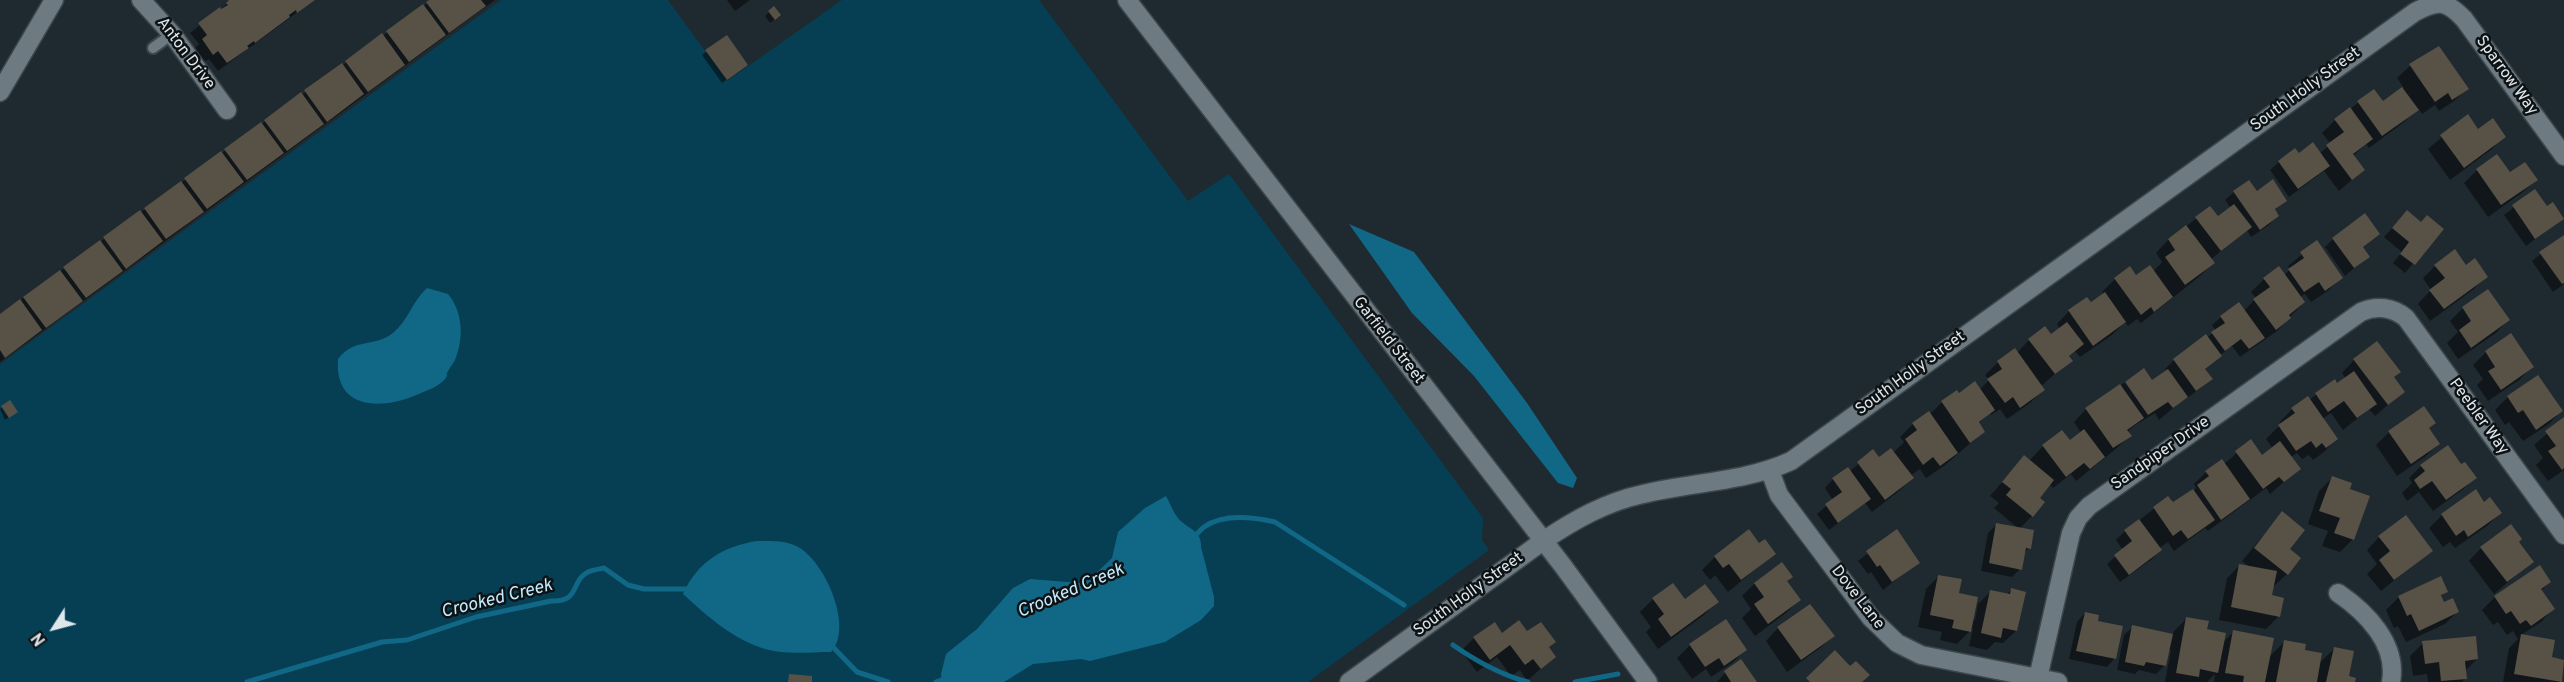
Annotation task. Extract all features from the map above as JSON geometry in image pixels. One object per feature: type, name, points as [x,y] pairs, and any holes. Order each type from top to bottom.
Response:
[{"type":"street","points":[[0,92],[54,0]]},
{"type":"street","name":"Anton Drive","points":[[141,0],[172,34],[227,110]]},
{"type":"street","name":"Garfield Street","points":[[1128,0],[1543,541],[1648,682]]},
{"type":"street","name":"South Holly Street","points":[[1349,682],[1570,523],[1608,504],[1643,494],[1770,471],[1791,461],[2415,12],[2432,3],[2443,2]]},
{"type":"street","name":"Sparrow Way","points":[[2443,2],[2454,8],[2464,19],[2564,156]]},
{"type":"street","name":"Sandpiper Drive","points":[[2038,678],[2071,533],[2078,518],[2089,506],[2361,312],[2370,308],[2385,308]]},
{"type":"street","name":"Peebler Way","points":[[2385,308],[2406,318],[2564,535]]},
{"type":"street","name":"Dove Lane","points":[[1770,471],[1779,495],[1871,618],[1897,644],[1921,655],[2058,682]]},
{"type":"street","points":[[2338,593],[2360,608],[2377,628],[2387,650],[2391,682]]},
{"type":"lane","points":[[153,48],[172,34]]},
{"type":"shaded area","points":[[501,0],[668,0],[727,81],[842,0],[1039,0],[1188,201],[1229,174],[1483,518],[1482,540],[1489,550],[1308,682],[0,682],[0,364]]},
{"type":"water","points":[[1349,224],[1414,252],[1527,403],[1577,478],[1573,488],[1558,483],[1474,376],[1412,313]]},
{"type":"water","points":[[427,288],[448,294],[457,309],[461,326],[458,352],[446,377],[440,384],[407,399],[378,404],[353,398],[344,389],[339,376],[338,359],[351,348],[386,338],[393,333],[403,323]]},
{"type":"water","points":[[1166,496],[1178,518],[1197,533],[1201,541],[1214,606],[1201,620],[1165,642],[1090,661],[1081,659],[1033,664],[1004,682],[942,682],[941,674],[946,654],[977,629],[1013,588],[1030,579],[1080,583],[1090,579],[1112,558],[1118,532],[1145,508]]},
{"type":"water","points":[[757,541],[776,541],[794,545],[805,552],[825,577],[837,610],[839,626],[837,641],[831,652],[781,652],[753,645],[721,626],[683,594],[696,573],[713,557],[733,547]]},
{"type":"building","points":[[229,0],[315,0],[297,13],[296,10],[289,15],[290,17],[255,43],[254,41],[247,46],[249,48],[227,63],[218,51],[213,55],[202,39],[207,35],[198,23],[220,7],[221,9],[228,5],[226,3]]},
{"type":"building","points":[[429,0],[481,0],[486,6],[449,33],[426,2]]},
{"type":"building","points":[[423,4],[446,35],[409,62],[386,31]]},
{"type":"building","points":[[774,6],[781,15],[775,20],[768,11]]},
{"type":"building","points":[[382,33],[405,65],[368,92],[345,61]]},
{"type":"building","points":[[727,35],[748,65],[727,80],[705,50]]},
{"type":"building","points":[[2439,46],[2469,89],[2452,100],[2448,93],[2435,102],[2409,64]]},
{"type":"building","points":[[342,63],[364,94],[327,122],[304,90]]},
{"type":"building","points":[[2402,87],[2419,110],[2382,136],[2357,101],[2374,89],[2383,101]]},
{"type":"building","points":[[301,92],[324,124],[287,151],[264,120]]},
{"type":"building","points":[[2350,107],[2373,139],[2353,154],[2365,170],[2352,180],[2326,145],[2344,132],[2334,119]]},
{"type":"building","points":[[2468,114],[2478,129],[2493,118],[2506,137],[2464,168],[2440,135]]},
{"type":"building","points":[[261,122],[284,153],[247,180],[224,149]]},
{"type":"building","points":[[2313,142],[2330,166],[2298,189],[2278,161],[2295,148],[2299,153]]},
{"type":"building","points":[[221,151],[244,182],[207,209],[184,178]]},
{"type":"building","points":[[2497,154],[2510,172],[2525,162],[2538,180],[2501,205],[2476,169]]},
{"type":"building","points":[[2273,179],[2287,201],[2275,209],[2279,216],[2260,230],[2233,191],[2249,180],[2257,191]]},
{"type":"building","points":[[181,181],[204,212],[166,239],[144,208]]},
{"type":"building","points":[[2535,189],[2547,206],[2553,202],[2564,219],[2535,239],[2512,205]]},
{"type":"building","points":[[2234,204],[2252,227],[2221,251],[2195,217],[2210,206],[2218,216]]},
{"type":"building","points":[[140,210],[163,241],[126,269],[103,237]]},
{"type":"building","points":[[2407,210],[2421,222],[2427,215],[2444,229],[2415,265],[2400,254],[2409,242],[2392,228]]},
{"type":"building","points":[[2365,213],[2380,234],[2363,247],[2370,257],[2354,268],[2332,238]]},
{"type":"building","points":[[2186,225],[2215,263],[2185,285],[2165,257],[2175,250],[2168,239]]},
{"type":"building","points":[[2564,235],[2564,283],[2562,284],[2539,252]]},
{"type":"building","points":[[100,240],[123,271],[86,298],[63,267]]},
{"type":"building","points":[[2317,240],[2343,278],[2325,291],[2319,282],[2304,292],[2288,269],[2304,258],[2300,252]]},
{"type":"building","points":[[2455,249],[2466,265],[2475,258],[2488,277],[2444,309],[2429,290],[2445,278],[2434,265]]},
{"type":"building","points":[[2150,265],[2173,297],[2154,312],[2151,307],[2141,315],[2114,278],[2130,266],[2136,275]]},
{"type":"building","points":[[2279,266],[2305,302],[2276,330],[2253,299],[2270,287],[2263,278]]},
{"type":"building","points":[[60,270],[83,301],[46,328],[23,297]]},
{"type":"building","points":[[2488,289],[2510,320],[2471,348],[2459,330],[2471,321],[2462,307]]},
{"type":"building","points":[[2105,292],[2126,322],[2093,346],[2068,310],[2087,297],[2091,302]]},
{"type":"building","points":[[20,299],[42,330],[5,358],[0,350],[0,314]]},
{"type":"building","points":[[2239,302],[2265,338],[2249,349],[2241,339],[2225,351],[2211,332],[2225,323],[2220,316]]},
{"type":"building","points":[[2067,322],[2084,344],[2069,356],[2073,361],[2055,374],[2028,339],[2045,326],[2051,334]]},
{"type":"building","points":[[2511,333],[2534,367],[2501,390],[2488,371],[2495,367],[2485,351]]},
{"type":"building","points":[[2206,334],[2222,356],[2205,369],[2213,379],[2196,391],[2173,359]]},
{"type":"building","points":[[2377,341],[2401,372],[2394,377],[2405,392],[2388,405],[2353,359]]},
{"type":"building","points":[[2015,348],[2045,390],[2020,408],[2013,397],[2005,403],[1987,379],[2002,369],[1997,361]]},
{"type":"building","points":[[2144,368],[2152,380],[2168,369],[2188,397],[2173,408],[2168,402],[2148,415],[2125,382]]},
{"type":"building","points":[[2354,371],[2377,404],[2357,418],[2344,401],[2328,412],[2315,393],[2335,379],[2337,383]]},
{"type":"building","points":[[2538,375],[2563,411],[2536,430],[2523,410],[2518,413],[2507,396]]},
{"type":"building","points":[[1975,381],[1995,410],[1979,422],[1985,432],[1970,443],[1941,401],[1957,390],[1959,393]]},
{"type":"building","points":[[2120,384],[2144,418],[2127,430],[2132,436],[2113,448],[2085,408]]},
{"type":"building","points":[[2308,396],[2338,439],[2326,448],[2322,443],[2316,448],[2311,441],[2296,451],[2278,425],[2295,413],[2291,408]]},
{"type":"building","points":[[10,400],[18,412],[9,418],[1,406]]},
{"type":"building","points":[[2424,406],[2436,423],[2429,428],[2440,444],[2411,464],[2388,431]]},
{"type":"building","points":[[1929,411],[1958,453],[1940,466],[1933,457],[1923,465],[1905,439],[1917,430],[1912,423]]},
{"type":"building","points":[[2564,417],[2564,468],[2562,470],[2548,451],[2556,446],[2545,431]]},
{"type":"building","points":[[2084,429],[2105,457],[2090,469],[2084,463],[2066,477],[2042,445],[2062,430],[2070,440]]},
{"type":"building","points":[[2251,439],[2262,455],[2280,441],[2301,469],[2284,482],[2279,477],[2263,489],[2235,451]]},
{"type":"building","points":[[2448,445],[2461,464],[2465,462],[2477,478],[2446,500],[2432,481],[2420,489],[2414,480],[2425,471],[2420,465]]},
{"type":"building","points":[[1891,448],[1914,478],[1885,500],[1857,462],[1873,449],[1879,457]]},
{"type":"building","points":[[2024,455],[2054,480],[2040,498],[2045,502],[2033,517],[2006,495],[2011,489],[2002,482]]},
{"type":"building","points":[[2222,459],[2250,499],[2221,520],[2197,485],[2209,476],[2205,471]]},
{"type":"building","points":[[1848,467],[1871,499],[1838,523],[1825,504],[1842,492],[1832,478]]},
{"type":"building","points":[[2332,476],[2352,483],[2350,489],[2370,496],[2354,540],[2334,533],[2340,518],[2319,511]]},
{"type":"building","points":[[2193,489],[2215,520],[2188,539],[2181,530],[2173,536],[2153,507],[2168,496],[2173,502]]},
{"type":"building","points":[[2476,489],[2484,502],[2490,497],[2502,513],[2468,537],[2464,530],[2456,536],[2441,514]]},
{"type":"building","points":[[2282,511],[2305,530],[2290,549],[2301,558],[2288,575],[2254,548]]},
{"type":"building","points":[[2406,515],[2433,551],[2394,580],[2379,560],[2390,551],[2378,536]]},
{"type":"building","points":[[2139,519],[2162,550],[2129,575],[2114,555],[2132,541],[2124,530]]},
{"type":"building","points":[[1996,523],[2034,530],[2031,549],[2026,548],[2022,570],[1989,563]]},
{"type":"building","points":[[2511,524],[2522,539],[2519,542],[2534,562],[2507,582],[2480,547]]},
{"type":"building","points":[[1749,529],[1759,543],[1765,539],[1776,554],[1741,580],[1729,564],[1723,568],[1714,556]]},
{"type":"building","points":[[1897,529],[1920,563],[1892,582],[1880,565],[1877,567],[1866,551]]},
{"type":"building","points":[[1782,562],[1793,577],[1787,581],[1801,600],[1768,624],[1754,604],[1764,597],[1754,583]]},
{"type":"building","points":[[2239,564],[2277,571],[2272,595],[2284,598],[2280,617],[2231,607]]},
{"type":"building","points":[[2540,565],[2551,582],[2541,589],[2555,609],[2531,626],[2526,620],[2520,624],[2511,611],[2506,614],[2494,596]]},
{"type":"building","points":[[1938,575],[1962,579],[1959,593],[1978,597],[1971,632],[1952,628],[1954,620],[1930,615]]},
{"type":"building","points":[[2441,576],[2448,592],[2441,595],[2444,602],[2453,598],[2459,612],[2419,631],[2411,614],[2407,616],[2398,596]]},
{"type":"building","points":[[1673,583],[1685,599],[1705,584],[1719,602],[1671,637],[1658,619],[1664,614],[1652,598]]},
{"type":"building","points":[[2011,588],[2026,592],[2017,631],[2003,628],[2001,638],[1981,633],[1990,590],[2010,594]]},
{"type":"building","points":[[1810,604],[1835,636],[1801,660],[1777,627]]},
{"type":"building","points":[[2085,612],[2099,615],[2098,621],[2123,626],[2116,659],[2076,651]]},
{"type":"building","points":[[2186,617],[2209,621],[2207,629],[2226,633],[2218,673],[2200,669],[2199,677],[2176,673]]},
{"type":"building","points":[[1726,619],[1747,650],[1724,666],[1719,658],[1705,667],[1689,644]]},
{"type":"building","points":[[1519,620],[1527,631],[1541,622],[1556,642],[1549,647],[1556,657],[1541,669],[1533,659],[1525,665],[1510,645],[1490,660],[1473,637],[1495,622],[1502,633]]},
{"type":"building","points":[[2132,625],[2173,634],[2166,666],[2146,662],[2144,666],[2125,662]]},
{"type":"building","points":[[2233,630],[2274,638],[2265,682],[2243,682],[2244,676],[2225,673]]},
{"type":"building","points":[[2521,634],[2555,640],[2552,657],[2564,660],[2562,682],[2514,674]]},
{"type":"building","points":[[2476,636],[2478,659],[2465,661],[2467,679],[2441,681],[2439,662],[2425,664],[2422,641]]},
{"type":"building","points":[[2284,640],[2306,644],[2305,650],[2322,653],[2317,682],[2276,682]]},
{"type":"building","points":[[2334,647],[2354,651],[2349,676],[2356,678],[2355,682],[2326,682]]},
{"type":"building","points":[[1835,650],[1850,666],[1856,661],[1870,675],[1862,682],[1810,682],[1806,678]]},
{"type":"building","points":[[1741,659],[1757,682],[1731,682],[1724,671]]},
{"type":"building","points":[[789,674],[812,676],[812,682],[788,682]]},
{"type":"waterway","name":"Crooked Creek","points":[[1194,537],[1204,527],[1229,518],[1275,522],[1404,605]]},
{"type":"waterway","name":"Crooked Creek","points":[[247,682],[382,642],[407,640],[476,617],[567,598],[582,576],[604,568],[628,585],[644,589],[692,589]]},
{"type":"waterway","name":"Crooked Creek","points":[[831,645],[857,672],[888,682]]},
{"type":"waterway","points":[[1453,645],[1489,667],[1528,682]]},
{"type":"waterway","points":[[1575,682],[1618,674]]},
{"type":"waterway","name":"Crooked Creek","points":[[936,682],[949,677]]}]
